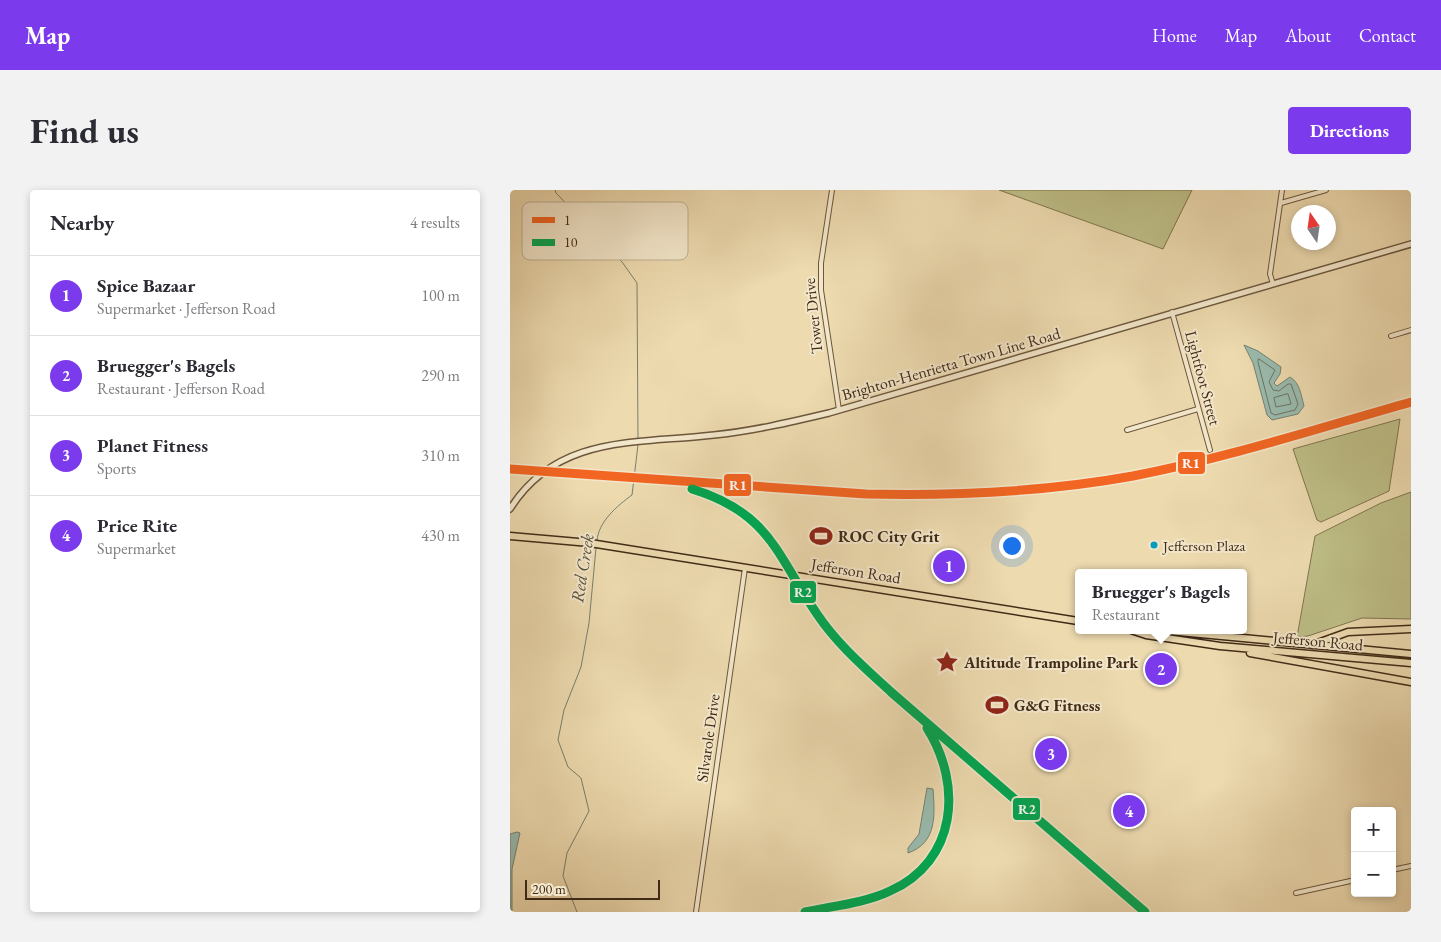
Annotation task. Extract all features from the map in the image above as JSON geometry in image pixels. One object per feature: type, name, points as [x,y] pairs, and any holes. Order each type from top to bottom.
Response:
[{"type":"main road","name":"Jefferson Road","points":[[510,536],[605,545],[1075,621]]},
{"type":"main road","points":[[1311,646],[1348,632],[1411,630]]},
{"type":"main road","name":"Jefferson Road","points":[[1143,634],[1220,646],[1411,663]]},
{"type":"main road","name":"Jefferson Road","points":[[1196,634],[1411,654]]},
{"type":"main road","points":[[1220,646],[1411,682]]},
{"type":"street","name":"Tower Drive","points":[[832,190],[820,283],[839,410]]},
{"type":"street","points":[[1273,284],[1270,274],[1282,190]]},
{"type":"street","points":[[1280,203],[1326,190]]},
{"type":"street","name":"Brighton-Henrietta Town Line Road","points":[[510,509],[536,477],[556,463],[588,449],[624,443],[749,430],[839,410],[1411,244]]},
{"type":"street","name":"Lightfoot Street","points":[[1172,312],[1210,450]]},
{"type":"street","points":[[1391,336],[1411,330]]},
{"type":"street","points":[[1127,430],[1198,409]]},
{"type":"street","name":"Silvarole Drive","points":[[696,912],[745,568]]},
{"type":"street","points":[[1396,869],[1411,866]]},
{"type":"street","points":[[1296,893],[1351,881]]},
{"type":"green space","points":[[999,190],[1192,190],[1163,249]]},
{"type":"green space","points":[[1400,419],[1389,491],[1321,522],[1317,520],[1293,449]]},
{"type":"green space","points":[[1411,492],[1411,619],[1362,618],[1308,636],[1297,637],[1315,536],[1381,503]]},
{"type":"water","points":[[1244,345],[1258,351],[1281,367],[1280,374],[1274,383],[1277,386],[1290,377],[1296,383],[1304,406],[1298,414],[1272,420],[1267,415],[1253,363]]},
{"type":"water","points":[[927,788],[933,789],[934,818],[932,827],[924,842],[908,853],[908,848],[919,834]]},
{"type":"water","points":[[520,833],[512,869],[512,912],[510,912],[510,834]]},
{"type":"waterway","name":"Red Creek","points":[[555,190],[565,202]]},
{"type":"waterway","name":"Red Creek","points":[[620,260],[637,283],[638,441]]},
{"type":"waterway","name":"Red Creek","points":[[597,541],[598,534],[605,521],[615,509],[632,495],[638,445]]},
{"type":"waterway","name":"Red Creek","points":[[577,912],[563,876],[567,853],[589,811],[581,778],[568,767],[558,740],[564,710],[581,667],[589,623],[596,548]]},
{"type":"transit line","name":"R1","points":[[510,469],[866,494],[1000,492],[1067,486],[1168,469],[1273,442],[1411,402]]},
{"type":"transit line","name":"R2","points":[[692,489],[739,510],[755,523],[780,554],[825,625],[852,655],[891,692],[1145,912]]},
{"type":"transit line","name":"R2","points":[[805,912],[859,901],[890,891],[912,878],[929,861],[941,841],[947,820],[949,797],[946,773],[938,750],[927,728]]},
{"type":"place","name":"ROC City Grit","points":[[821,536]]},
{"type":"place","name":"Jefferson Plaza","points":[[1154,545]]},
{"type":"place","name":"Spice Bazaar","points":[[949,566]]},
{"type":"place","name":"Altitude Trampoline Park","points":[[947,662]]},
{"type":"place","name":"Bruegger's Bagels","points":[[1161,669]]},
{"type":"place","name":"G&G Fitness","points":[[997,705]]},
{"type":"place","name":"Planet Fitness","points":[[1051,754]]},
{"type":"place","name":"Price Rite","points":[[1129,811]]}]
